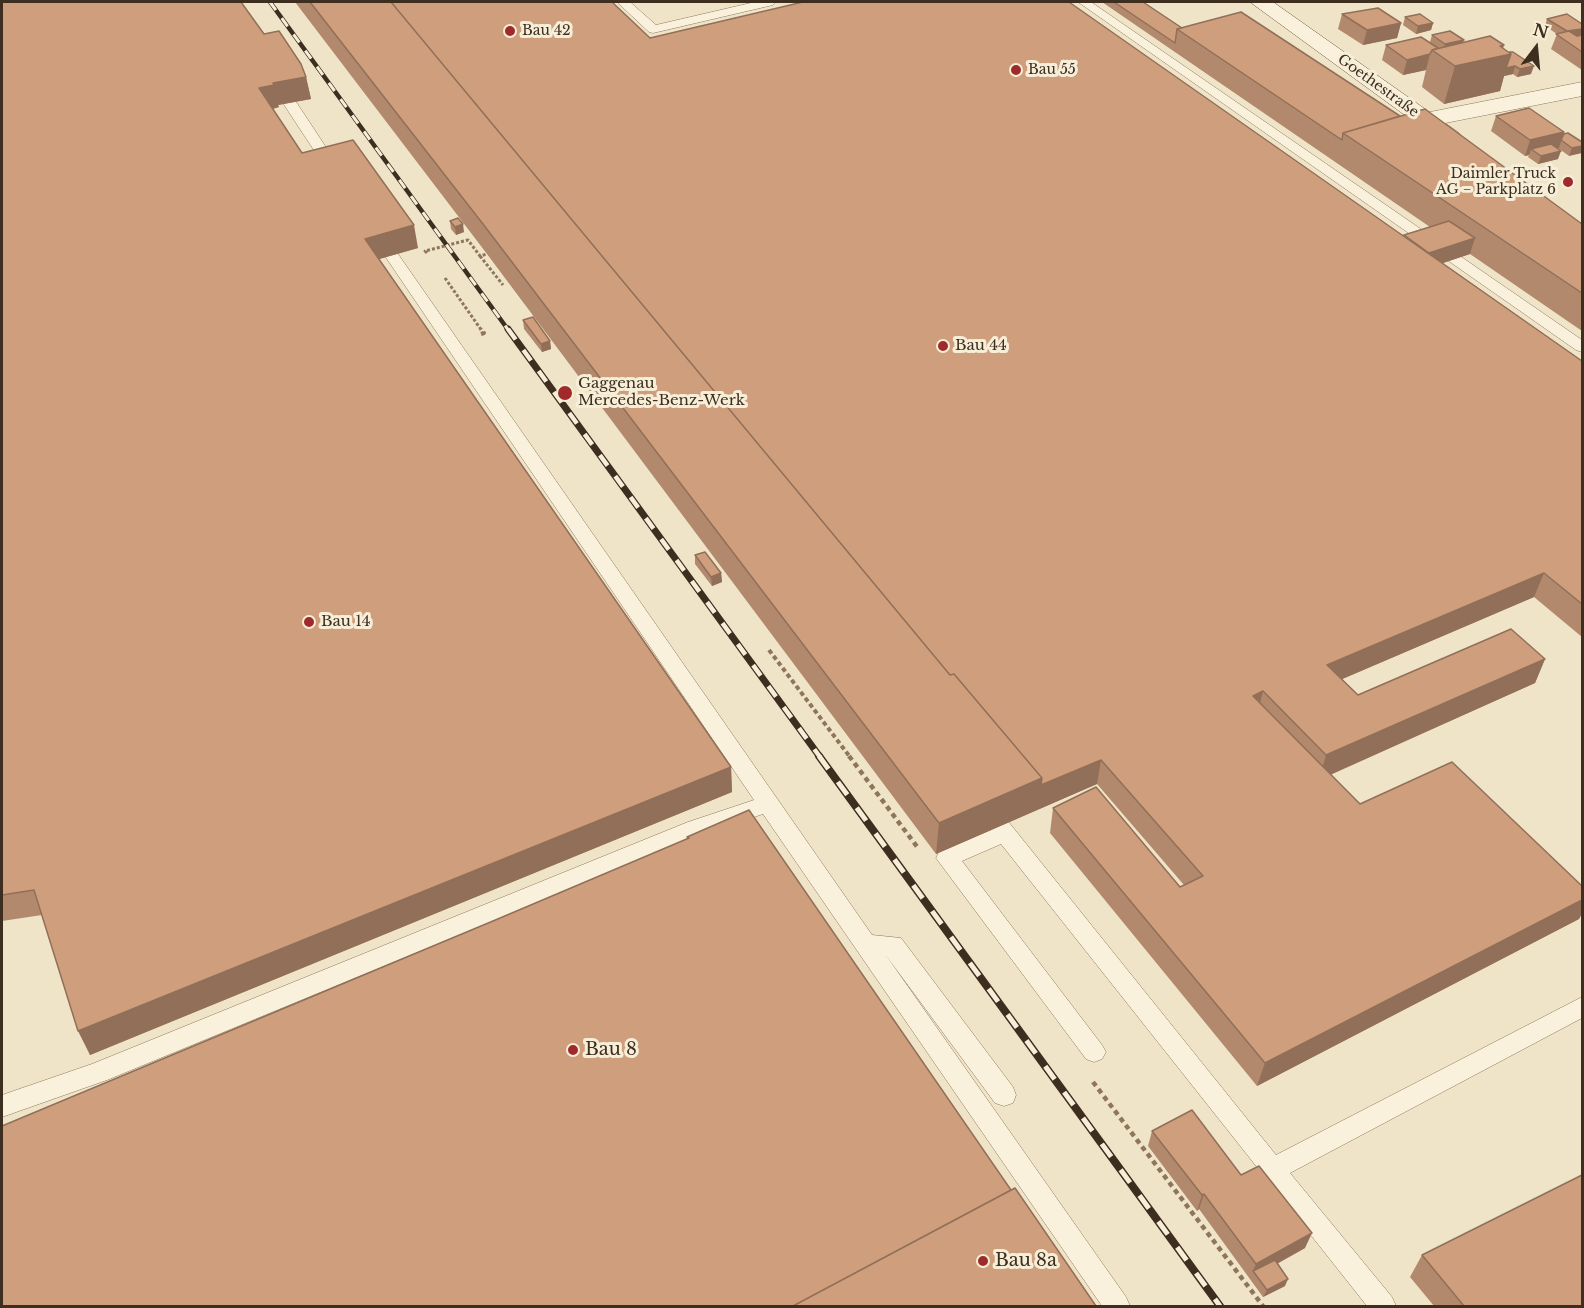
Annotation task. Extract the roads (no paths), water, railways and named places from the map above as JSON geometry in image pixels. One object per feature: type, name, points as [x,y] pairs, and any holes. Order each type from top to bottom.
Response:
[{"type":"street","name":"Goethestraße","points":[[1260,2],[1473,153]]},
{"type":"street","points":[[1425,120],[1582,89]]},
{"type":"lane","points":[[623,2],[653,29],[769,2]]},
{"type":"lane","points":[[1084,2],[1582,347]]},
{"type":"lane","points":[[266,67],[344,185]]},
{"type":"lane","points":[[371,224],[864,944],[1117,1306]]},
{"type":"lane","points":[[2,1106],[98,1073],[696,828],[768,804]]},
{"type":"lane","points":[[1095,1052],[947,858],[1002,830],[1383,1306]]},
{"type":"lane","points":[[864,944],[893,945],[1004,1095]]},
{"type":"lane","points":[[1272,1170],[1582,1007]]},
{"type":"railway","points":[[270,2],[509,331]]},
{"type":"railway","points":[[508,329],[820,757]]},
{"type":"railway","points":[[819,756],[1220,1306]]},
{"type":"place","name":"Bau 42","points":[[510,31]]},
{"type":"place","name":"Bau 55","points":[[1016,70]]},
{"type":"place","name":"Daimler Truck AG − Parkplatz 6","points":[[1568,182]]},
{"type":"place","name":"Bau 44","points":[[943,346]]},
{"type":"place","name":"Gaggenau Mercedes-Benz-Werk","points":[[565,393]]},
{"type":"place","name":"Bau 14","points":[[309,622]]},
{"type":"place","name":"Bau 8","points":[[573,1050]]},
{"type":"place","name":"Bau 8a","points":[[983,1261]]}]
